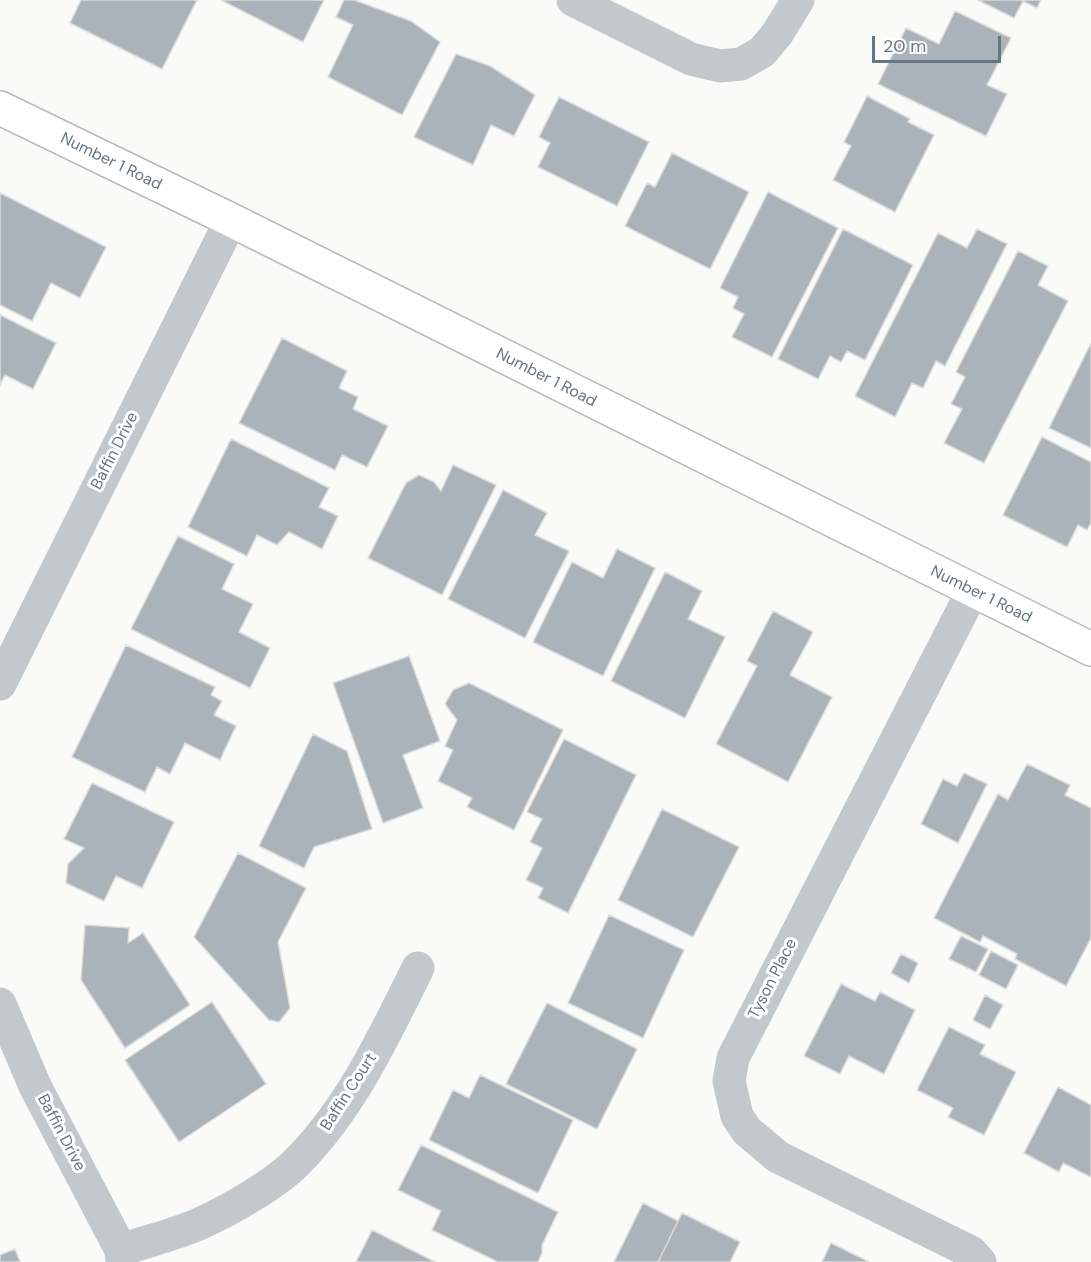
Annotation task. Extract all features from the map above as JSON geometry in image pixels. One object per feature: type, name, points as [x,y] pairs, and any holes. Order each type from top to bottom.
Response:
[{"type":"main road","name":"Number 1 Road","points":[[0,108],[231,220],[972,592],[1091,649]]},
{"type":"street","points":[[573,0],[691,59],[720,66],[741,64],[762,52],[777,34],[798,0]]},
{"type":"street","name":"Baffin Drive","points":[[0,684],[231,220]]},
{"type":"street","name":"Tyson Place","points":[[972,592],[752,1021],[734,1058],[729,1081],[737,1116],[747,1131],[778,1158],[971,1252],[980,1262]]},
{"type":"street","name":"Baffin Court","points":[[122,1256],[199,1224],[254,1195],[297,1162],[336,1117],[372,1058],[418,968]]},
{"type":"street","name":"Baffin Drive","points":[[0,1004],[35,1086],[122,1256]]},
{"type":"building","points":[[81,0],[197,0],[162,69],[70,23]]},
{"type":"building","points":[[221,0],[324,0],[303,42]]},
{"type":"building","points":[[344,0],[354,0],[411,21],[440,42],[402,115],[328,77],[353,25],[336,17]]},
{"type":"building","points":[[978,0],[1041,0],[1037,8],[1023,1],[1014,18]]},
{"type":"building","points":[[955,11],[1011,38],[987,85],[1007,94],[986,136],[878,84],[906,28],[939,44]]},
{"type":"building","points":[[456,54],[490,66],[535,95],[514,136],[491,125],[473,165],[414,137]]},
{"type":"building","points":[[867,96],[910,119],[908,122],[934,135],[895,212],[833,180],[851,146],[844,142]]},
{"type":"building","points":[[559,97],[649,142],[617,206],[538,167],[550,143],[539,137]]},
{"type":"building","points":[[672,153],[749,192],[710,269],[625,226],[647,183],[655,187]]},
{"type":"building","points":[[768,192],[838,228],[772,357],[732,337],[744,314],[733,308],[738,297],[720,288]]},
{"type":"building","points":[[0,193],[106,247],[80,298],[51,283],[32,321],[0,305]]},
{"type":"building","points":[[843,229],[913,265],[865,360],[847,351],[841,362],[830,356],[818,379],[778,359]]},
{"type":"building","points":[[977,229],[1007,244],[945,366],[936,361],[923,388],[912,383],[895,417],[855,396],[938,233],[967,248]]},
{"type":"building","points":[[1018,251],[1048,266],[1038,285],[1068,301],[984,463],[944,443],[962,409],[951,404],[965,377],[956,372]]},
{"type":"building","points":[[0,315],[56,343],[33,389],[5,375],[0,385]]},
{"type":"building","points":[[282,338],[347,371],[339,388],[358,397],[353,409],[388,426],[367,467],[342,455],[335,470],[239,423]]},
{"type":"building","points":[[1091,343],[1091,448],[1049,428]]},
{"type":"building","points":[[1042,437],[1091,462],[1091,523],[1087,530],[1078,525],[1067,547],[1003,515]]},
{"type":"building","points":[[231,439],[329,488],[319,507],[338,516],[322,549],[289,532],[277,545],[257,535],[247,556],[188,527]]},
{"type":"building","points":[[453,465],[496,485],[442,595],[368,558],[406,483],[419,475],[434,482],[441,491]]},
{"type":"building","points":[[503,490],[547,513],[535,535],[569,551],[525,638],[448,599]]},
{"type":"building","points":[[178,536],[234,564],[222,589],[253,604],[239,632],[270,648],[250,688],[131,629]]},
{"type":"building","points":[[617,549],[655,568],[603,676],[533,642],[572,562],[603,578]]},
{"type":"building","points":[[665,572],[702,591],[688,619],[725,637],[685,718],[611,681]]},
{"type":"building","points":[[773,611],[813,632],[790,675],[832,697],[788,782],[716,744],[757,666],[747,661]]},
{"type":"building","points":[[126,645],[215,687],[211,695],[222,701],[214,715],[236,726],[220,760],[185,743],[170,774],[157,767],[145,792],[72,757]]},
{"type":"building","points":[[409,656],[440,741],[403,755],[423,808],[383,823],[333,683]]},
{"type":"building","points":[[469,683],[563,730],[514,830],[467,807],[472,798],[438,781],[453,750],[445,746],[457,720],[445,704],[453,690]]},
{"type":"building","points":[[313,734],[347,751],[372,829],[314,847],[304,868],[259,846]]},
{"type":"building","points":[[564,739],[636,775],[568,913],[538,898],[543,888],[526,880],[542,848],[530,842],[542,819],[527,812]]},
{"type":"building","points":[[1027,764],[1070,785],[1065,795],[1091,808],[1091,938],[1066,986],[1015,959],[1017,954],[983,936],[980,942],[934,918],[998,794],[1008,800]]},
{"type":"building","points":[[964,773],[987,784],[958,843],[921,824],[943,779],[957,786]]},
{"type":"building","points":[[92,783],[174,822],[142,888],[116,876],[104,901],[66,883],[68,864],[84,848],[64,839]]},
{"type":"building","points":[[662,809],[739,847],[693,937],[618,900]]},
{"type":"building","points":[[238,853],[306,888],[278,942],[290,1008],[279,1022],[269,1020],[194,937]]},
{"type":"building","points":[[609,915],[684,950],[643,1038],[568,1003]]},
{"type":"building","points":[[85,925],[129,928],[128,943],[143,933],[190,1005],[125,1048],[81,980]]},
{"type":"building","points":[[961,936],[988,949],[976,972],[949,959]]},
{"type":"building","points":[[991,951],[1018,965],[1006,989],[979,975]]},
{"type":"building","points":[[901,954],[918,963],[909,983],[891,973]]},
{"type":"building","points":[[841,984],[875,1001],[880,992],[915,1010],[884,1074],[849,1056],[840,1074],[804,1056]]},
{"type":"building","points":[[985,995],[1003,1005],[990,1029],[973,1020]]},
{"type":"building","points":[[212,1002],[266,1084],[179,1142],[125,1060]]},
{"type":"building","points":[[547,1003],[637,1049],[597,1129],[506,1084]]},
{"type":"building","points":[[949,1027],[985,1045],[980,1054],[1016,1072],[984,1135],[948,1117],[953,1108],[917,1090]]},
{"type":"building","points":[[480,1075],[573,1120],[538,1193],[429,1140],[453,1090],[469,1098]]},
{"type":"building","points":[[1058,1087],[1091,1105],[1091,1177],[1063,1163],[1059,1172],[1024,1153]]},
{"type":"building","points":[[421,1145],[558,1212],[542,1245],[542,1253],[538,1262],[498,1262],[432,1230],[441,1211],[398,1190]]},
{"type":"building","points":[[643,1203],[678,1221],[658,1262],[614,1262]]},
{"type":"building","points":[[682,1213],[740,1242],[730,1262],[658,1262]]},
{"type":"building","points":[[372,1230],[435,1262],[356,1262]]},
{"type":"building","points":[[831,1243],[869,1262],[822,1262]]},
{"type":"building","points":[[15,1249],[20,1262],[0,1262],[0,1255]]}]
